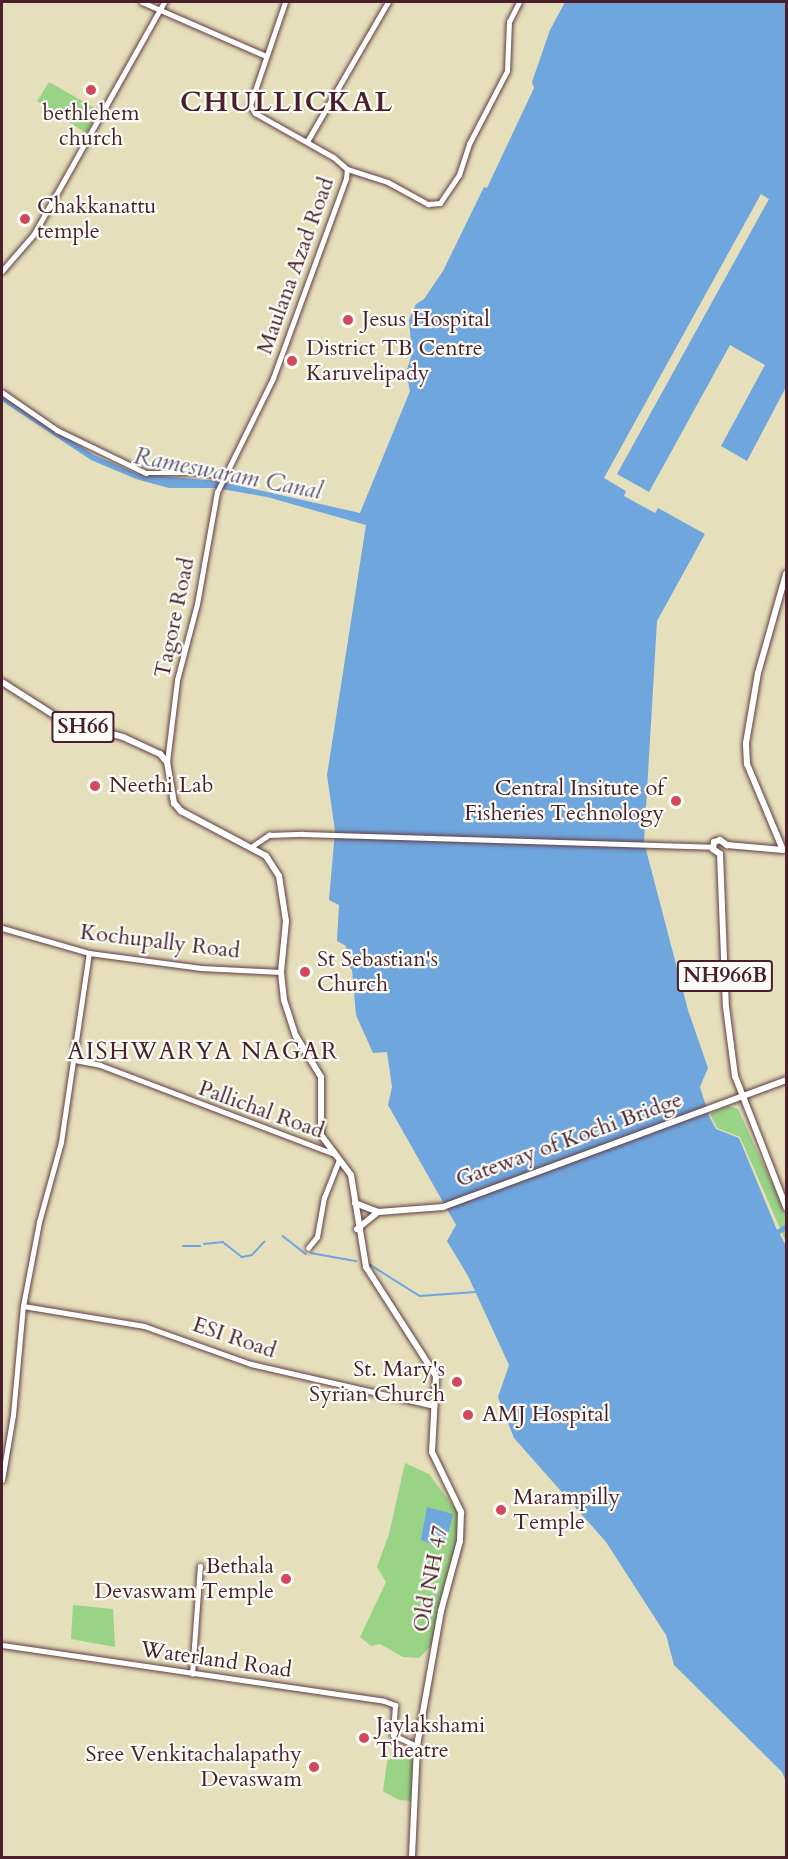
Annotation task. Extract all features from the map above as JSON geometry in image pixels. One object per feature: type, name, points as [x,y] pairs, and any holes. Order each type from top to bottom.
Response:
[{"type":"main road","name":"Maulana Azad Road","points":[[224,480],[273,378],[316,266],[347,169],[308,140],[252,109],[249,102],[264,55],[285,2]]},
{"type":"main road","name":"Tagore Road","points":[[167,762],[177,680],[197,604],[218,491],[224,480]]},
{"type":"main road","points":[[727,845],[720,854],[712,847],[718,840],[727,845],[785,851],[747,764],[746,743],[758,673],[786,574]]},
{"type":"main road","name":"SH66","points":[[2,682],[25,694],[56,718],[123,737],[153,750],[167,762]]},
{"type":"main road","name":"Old NH 47","points":[[167,762],[168,786],[181,811],[251,847],[276,868],[282,886],[286,939],[281,972],[288,1018],[321,1077],[321,1135],[351,1175],[357,1229],[366,1267],[379,1292],[431,1364],[436,1376],[432,1452],[435,1465],[460,1506],[460,1540],[441,1611],[417,1746],[412,1857]]},
{"type":"main road","name":"NH966B","points":[[720,854],[729,1040],[741,1098],[786,1207]]},
{"type":"main road","name":"Kochupally Road","points":[[2,928],[89,953],[201,968],[281,972]]},
{"type":"main road","points":[[2,1480],[13,1415],[23,1306],[39,1221],[61,1142],[75,1060],[89,953]]},
{"type":"main road","name":"Pallichal Road","points":[[75,1060],[100,1065],[334,1154]]},
{"type":"main road","points":[[741,1098],[786,1080]]},
{"type":"main road","name":"Gateway of Kochi Bridge","points":[[378,1212],[424,1211],[741,1098]]},
{"type":"main road","points":[[355,1203],[378,1212]]},
{"type":"main road","points":[[356,1216],[378,1212]]},
{"type":"main road","points":[[357,1229],[378,1212]]},
{"type":"main road","name":"ESI Road","points":[[23,1306],[144,1326],[251,1364],[434,1406]]},
{"type":"main road","name":"Waterland Road","points":[[2,1645],[392,1703],[395,1708],[393,1736],[417,1746]]},
{"type":"street","points":[[142,2],[264,55]]},
{"type":"street","points":[[2,271],[34,234],[164,2]]},
{"type":"street","points":[[308,140],[387,2]]},
{"type":"street","points":[[347,169],[388,182],[418,200],[440,203],[459,175],[469,144],[507,71],[509,22],[519,2]]},
{"type":"street","points":[[2,392],[57,430],[146,473],[207,473],[224,480]]},
{"type":"street","points":[[251,847],[269,835],[303,834],[712,847]]},
{"type":"street","points":[[308,1248],[317,1237],[324,1198],[339,1160]]},
{"type":"street","points":[[192,1674],[200,1566]]},
{"type":"green space","points":[[49,82],[100,111],[86,133],[37,101]]},
{"type":"green space","points":[[728,1106],[738,1109],[786,1214],[786,1242],[740,1137],[717,1128],[710,1114]]},
{"type":"green space","points":[[405,1463],[429,1474],[459,1514],[455,1573],[431,1646],[419,1658],[403,1657],[380,1644],[371,1646],[360,1637],[386,1582],[377,1567],[389,1534]]},
{"type":"green space","points":[[73,1605],[113,1609],[115,1647],[71,1639]]},
{"type":"green space","points":[[388,1755],[415,1759],[413,1801],[399,1800],[383,1791]]},
{"type":"water","points":[[565,2],[786,2],[786,387],[747,461],[721,446],[765,365],[730,345],[649,492],[617,474],[769,199],[761,194],[604,478],[626,491],[624,496],[655,513],[658,508],[705,534],[657,621],[644,842],[688,1010],[708,1068],[700,1087],[709,1116],[716,1129],[739,1138],[777,1230],[786,1224],[786,1230],[780,1234],[786,1246],[786,1782],[782,1772],[674,1665],[666,1635],[606,1542],[514,1438],[498,1397],[509,1365],[468,1276],[447,1241],[456,1225],[388,1105],[392,1087],[387,1052],[373,1053],[356,1015],[352,970],[348,965],[346,946],[337,941],[339,905],[329,900],[335,831],[327,775],[366,525],[267,497],[215,488],[169,488],[136,479],[91,460],[2,401],[2,396],[94,455],[138,474],[219,481],[360,513],[410,391],[406,373],[412,353],[409,320],[416,304],[424,299],[443,271],[484,187],[487,188],[534,88],[532,82],[550,30]]},
{"type":"water","points":[[427,1507],[453,1514],[447,1538],[438,1546],[421,1540]]},
{"type":"waterway","points":[[283,1236],[306,1254]]},
{"type":"waterway","points":[[204,1244],[223,1242],[242,1257],[252,1255],[264,1242]]},
{"type":"waterway","points":[[183,1246],[200,1246]]},
{"type":"waterway","points":[[311,1253],[356,1261]]},
{"type":"waterway","points":[[369,1264],[420,1296],[475,1292]]},
{"type":"place","name":"bethlehem church","points":[[91,90]]},
{"type":"place","name":"Chakkanattu temple","points":[[25,219]]},
{"type":"place","name":"Jesus Hospital","points":[[348,320]]},
{"type":"place","name":"District TB Centre Karuvelipady","points":[[292,361]]},
{"type":"place","name":"Neethi Lab","points":[[95,786]]},
{"type":"place","name":"Central Insitute of Fisheries Technology","points":[[676,801]]},
{"type":"place","name":"St Sebastian's Church","points":[[305,972]]},
{"type":"place","name":"St. Mary's Syrian Church","points":[[457,1382]]},
{"type":"place","name":"AMJ Hospital","points":[[468,1415]]},
{"type":"place","name":"Marampilly Temple","points":[[501,1510]]},
{"type":"place","name":"Bethala Devaswam Temple","points":[[286,1579]]},
{"type":"place","name":"Jaylakshami Theatre","points":[[364,1738]]},
{"type":"place","name":"Sree Venkitachalapathy Devaswam","points":[[314,1767]]},
{"type":"district","name":"CHULLICKAL","points":[[287,102]]},
{"type":"district","name":"AISHWARYA NAGAR","points":[[203,1052]]},
{"type":"water label","name":"Rameswaram Canal","points":[[228,474]]}]
